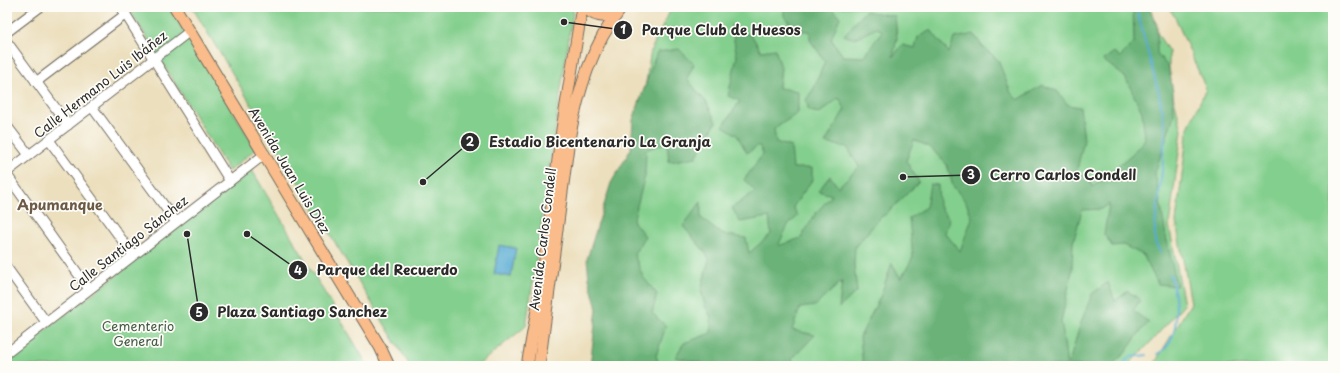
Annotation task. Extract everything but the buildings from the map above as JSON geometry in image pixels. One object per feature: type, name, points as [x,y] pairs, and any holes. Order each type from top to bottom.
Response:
[{"type":"main road","name":"Avenida Juan Luis Diez","points":[[175,7],[265,154],[380,347],[389,366]]},
{"type":"main road","name":"Avenida Carlos Condell","points":[[527,366],[542,282],[567,97],[582,7]]},
{"type":"main road","points":[[585,7],[597,16],[606,17],[619,11]]},
{"type":"main road","name":"Avenida Carlos Condell","points":[[539,366],[571,127],[580,90],[597,46],[605,30],[619,11]]},
{"type":"main road","name":"Avenida Juan Luis Diez","points":[[380,347],[395,366]]},
{"type":"street","points":[[7,32],[40,7]]},
{"type":"street","points":[[36,82],[124,11],[230,181]]},
{"type":"street","name":"Calle Hermano Luis Ibáñez","points":[[7,172],[190,31]]},
{"type":"street","points":[[7,42],[68,125]]},
{"type":"street","points":[[92,107],[176,222]]},
{"type":"street","points":[[7,126],[29,155]]},
{"type":"street","points":[[49,140],[133,255]]},
{"type":"street","name":"Calle Santiago Sánchez","points":[[7,353],[265,154]]},
{"type":"street","points":[[7,175],[89,289]]},
{"type":"street","points":[[7,268],[46,322]]},
{"type":"green space","points":[[128,7],[169,7],[256,149],[229,171]]},
{"type":"green space","points":[[192,7],[574,7],[526,326],[477,366],[410,366]]},
{"type":"green space","points":[[672,7],[1141,7],[1169,52],[1169,80],[1182,130],[1169,225],[1184,305],[1130,363],[1129,366],[602,366],[651,50]]},
{"type":"green space","points":[[784,7],[831,7],[840,17],[831,39],[843,56],[864,57],[882,31],[877,28],[854,39],[844,35],[865,11],[895,16],[897,38],[893,57],[902,45],[915,48],[918,37],[931,30],[949,53],[954,38],[974,34],[982,46],[998,60],[1011,93],[1018,100],[1042,85],[1057,91],[1068,105],[1080,107],[1084,140],[1075,178],[1087,174],[1092,187],[1132,154],[1145,139],[1142,112],[1125,77],[1103,60],[1114,52],[1120,57],[1134,43],[1133,7],[1149,7],[1157,25],[1157,53],[1169,68],[1173,92],[1174,115],[1155,173],[1166,236],[1177,286],[1158,284],[1143,255],[1123,245],[1112,246],[1104,234],[1109,204],[1102,209],[1082,210],[1073,243],[1072,271],[1061,322],[1067,366],[863,366],[860,337],[880,297],[892,263],[901,279],[913,257],[909,218],[926,207],[930,184],[938,185],[939,206],[949,219],[945,233],[960,251],[972,218],[966,202],[953,186],[947,165],[930,147],[914,140],[906,161],[919,182],[881,217],[855,247],[854,266],[857,291],[839,308],[842,281],[815,306],[800,308],[792,330],[815,335],[792,359],[795,366],[709,366],[675,357],[684,343],[711,333],[711,317],[705,306],[701,290],[709,259],[683,226],[701,202],[701,218],[721,234],[746,238],[749,253],[771,234],[769,217],[740,222],[732,208],[755,191],[744,180],[763,154],[759,145],[747,153],[737,135],[723,126],[740,101],[728,96],[737,56],[731,25],[752,36],[761,51],[775,49],[781,67],[779,88],[798,91],[798,113],[774,129],[776,142],[791,147],[793,168],[812,168],[812,180],[793,207],[798,216],[788,225],[778,246],[801,238],[816,213],[832,195],[818,191],[830,176],[838,187],[859,167],[847,147],[825,143],[845,109],[839,98],[820,113],[809,111],[806,100],[814,88],[825,61],[810,40],[810,31],[796,31],[784,16]]},
{"type":"green space","points":[[1168,7],[1333,7],[1333,366],[1153,366],[1191,303],[1176,222],[1188,128],[1206,89],[1175,17]]},
{"type":"green space","points":[[679,49],[694,64],[687,79],[707,103],[716,122],[696,157],[669,162],[667,142],[646,150],[645,176],[633,221],[645,236],[634,254],[643,277],[657,294],[652,313],[666,326],[656,356],[660,366],[590,366],[597,309],[589,279],[587,259],[611,183],[631,149],[633,120],[657,52]]},
{"type":"green space","name":"Cementerio General","points":[[252,170],[368,366],[11,366],[7,360]]},
{"type":"green space","points":[[1108,282],[1115,301],[1128,291],[1140,300],[1133,311],[1149,322],[1139,333],[1126,352],[1111,366],[1068,366],[1080,325],[1092,294]]},
{"type":"water","points":[[499,245],[516,248],[511,277],[494,274]]},
{"type":"waterway","points":[[1136,7],[1159,94],[1165,134],[1155,225],[1155,242],[1160,252]]},
{"type":"waterway","points":[[1158,354],[1166,347],[1175,329],[1175,294],[1170,274]]},
{"type":"waterway","points":[[1121,366],[1130,357],[1147,355]]},
{"type":"place","name":"Parque Club de Huesos","points":[[564,22]]},
{"type":"place","name":"Cerro Carlos Condell","points":[[903,177]]},
{"type":"place","name":"Estadio Bicentenario La Granja","points":[[423,182]]},
{"type":"place","name":"Plaza Santiago Sanchez","points":[[187,234]]},
{"type":"place","name":"Parque del Recuerdo","points":[[247,234]]},
{"type":"district","name":"Apumanque","points":[[60,204]]}]
